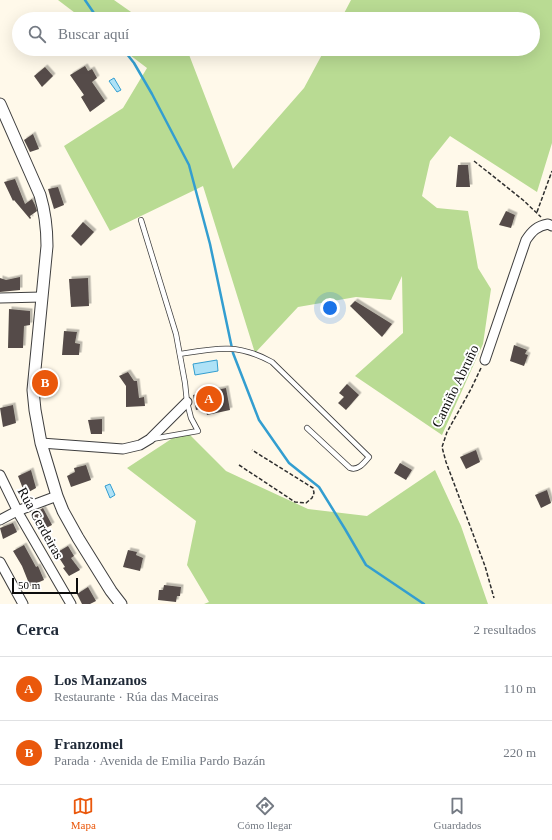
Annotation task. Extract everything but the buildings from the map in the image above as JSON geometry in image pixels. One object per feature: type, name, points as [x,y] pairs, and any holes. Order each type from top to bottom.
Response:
[{"type":"street","points":[[0,104],[31,173],[45,211],[47,246],[33,390],[41,443],[63,511],[110,591],[121,604]]},
{"type":"street","name":"Camiño Abruño","points":[[485,360],[526,240],[533,230],[540,226],[550,225]]},
{"type":"street","points":[[0,298],[42,297]]},
{"type":"street","points":[[41,443],[123,449],[140,445],[150,439],[187,402]]},
{"type":"street","name":"Rúa Cerdeiras","points":[[0,475],[17,511],[71,604]]},
{"type":"street","points":[[0,520],[17,511],[57,496]]},
{"type":"street","points":[[0,562],[23,604]]},
{"type":"lane","points":[[141,220],[176,334],[187,402],[191,418],[198,431],[150,439]]},
{"type":"lane","points":[[180,354],[215,348],[226,348],[235,349],[272,362],[369,457],[354,470],[307,428]]},
{"type":"path","points":[[474,160],[550,225]]},
{"type":"path","points":[[537,213],[552,171]]},
{"type":"path","name":"Camiño Abruño","points":[[485,360],[471,390],[447,432],[442,446],[446,462],[478,547],[494,598]]},
{"type":"path","points":[[239,465],[296,502],[306,503],[312,498],[314,494],[312,488],[252,450]]},
{"type":"green space","points":[[58,0],[114,0],[131,12],[74,12]]},
{"type":"green space","points":[[351,0],[552,0],[552,143],[537,192],[450,136],[430,161],[422,196],[437,208],[468,211],[478,268],[491,289],[483,344],[442,435],[355,376],[403,333],[402,276],[391,300],[356,297],[298,307],[255,353],[203,186],[110,231],[64,146],[123,108],[147,68],[131,56],[190,56],[233,169],[304,88],[321,56],[540,56],[540,12],[345,12]]},
{"type":"green space","points":[[185,430],[226,471],[308,509],[367,516],[435,470],[461,526],[488,604],[204,604],[209,602],[187,565],[196,521],[127,468]]},
{"type":"water","points":[[114,78],[121,90],[117,92],[109,81]]},
{"type":"water","points":[[217,360],[218,371],[195,375],[193,364]]},
{"type":"water","points":[[110,484],[115,495],[110,498],[105,486]]},
{"type":"waterway","points":[[85,0],[93,12]]},
{"type":"waterway","points":[[128,56],[152,94],[189,165],[210,244],[233,353],[259,420],[289,463],[319,487],[366,565],[424,604]]},
{"type":"place","name":"Franzomel","points":[[45,383]]},
{"type":"place","name":"Los Manzanos","points":[[209,399]]}]
